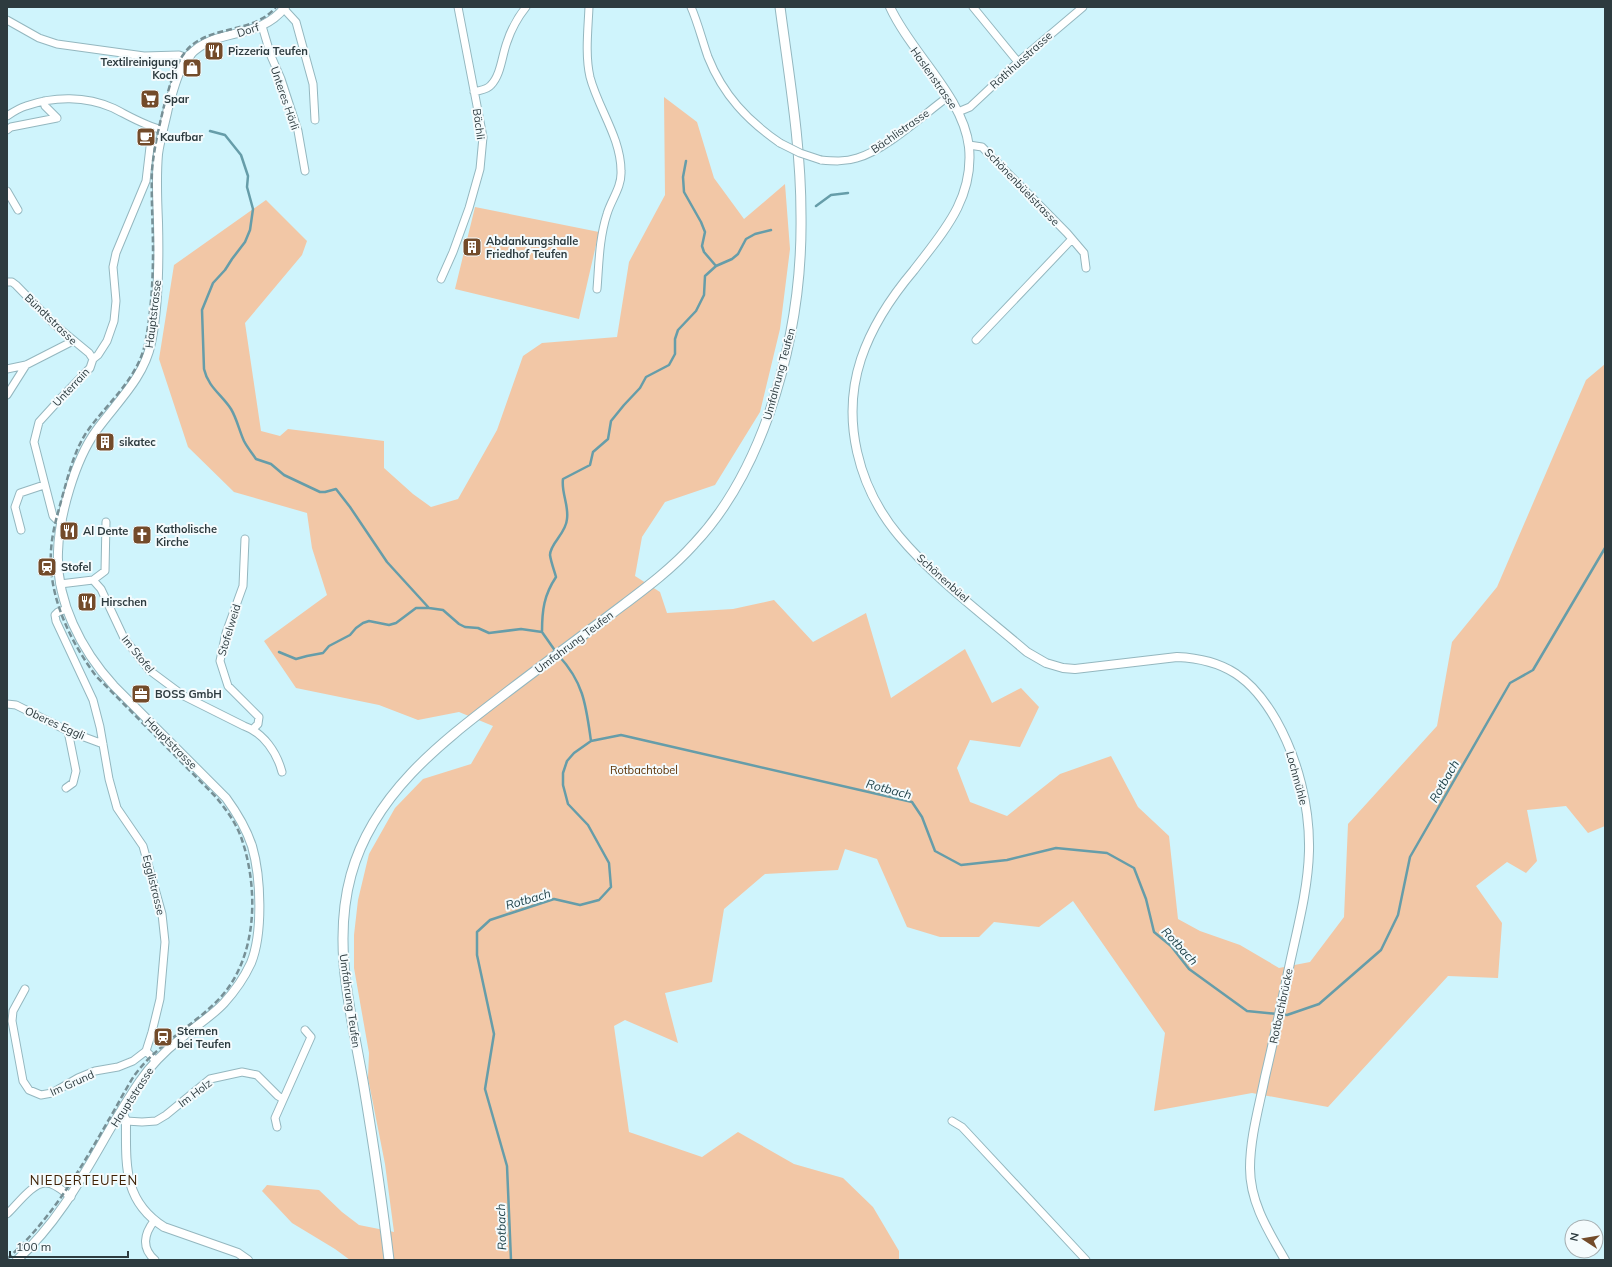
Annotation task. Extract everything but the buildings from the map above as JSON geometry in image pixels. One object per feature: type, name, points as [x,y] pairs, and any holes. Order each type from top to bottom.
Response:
[{"type":"main road","name":"Umfahrung Teufen","points":[[389,1260],[380,1186],[359,1058],[349,1008],[343,955],[344,911],[351,875],[362,844],[379,812],[404,780],[440,745],[472,718],[647,587],[678,561],[710,526],[723,509],[734,492],[755,451],[774,400],[786,353],[792,326],[799,270],[801,195],[795,117],[780,7]]},
{"type":"street","name":"Bächli","points":[[441,279],[469,208],[480,169],[483,137],[458,7]]},
{"type":"street","points":[[474,92],[488,88],[492,84],[497,74],[507,41],[526,7]]},
{"type":"street","points":[[589,7],[588,59],[590,77],[612,134],[620,158],[622,172],[615,198],[607,212],[604,225],[601,241],[597,289]]},
{"type":"street","name":"Bächlistrasse","points":[[691,7],[708,57],[725,91],[745,116],[763,131],[780,143],[800,153],[821,160],[847,161],[858,158],[873,151],[948,96]]},
{"type":"street","name":"Haslenstrasse","points":[[890,7],[909,42],[958,112],[968,145],[968,171],[960,204],[955,215],[893,298]]},
{"type":"street","points":[[973,7],[1018,62]]},
{"type":"street","name":"Rothhusstrasse","points":[[958,112],[970,107],[1018,62],[1083,7]]},
{"type":"street","points":[[284,8],[296,22],[313,84],[315,120]]},
{"type":"street","name":"Dorf","points":[[188,56],[207,42],[262,26],[275,18],[284,8]]},
{"type":"street","points":[[7,20],[39,38],[57,44],[144,56],[188,56]]},
{"type":"street","name":"Unteres Hörli","points":[[262,26],[271,56],[281,79],[298,131],[305,171]]},
{"type":"street","name":"Hauptstrasse","points":[[17,1260],[34,1245],[71,1197],[140,1080],[156,1061],[178,1041],[224,1004],[240,984],[255,948],[259,924],[255,863],[248,835],[232,806],[226,798],[101,672],[89,654],[66,609],[60,584],[58,552],[62,521],[75,472],[84,450],[95,432],[134,382],[149,351],[154,324],[159,266],[158,154],[173,91],[181,68],[188,56]]},
{"type":"street","points":[[7,116],[25,106],[44,101],[72,98],[92,101],[112,108],[150,126],[163,130]]},
{"type":"street","points":[[7,130],[11,127],[57,118],[45,106],[44,101]]},
{"type":"street","name":"Unterrain","points":[[62,521],[53,516],[34,442],[39,422],[90,368],[93,359],[98,355],[107,341],[114,322],[116,301],[113,266],[116,253],[146,181],[150,147],[153,142],[160,142]]},
{"type":"street","name":"Schönenbüelstrasse","points":[[968,145],[982,146],[1072,239],[1084,252],[1086,268]]},
{"type":"street","points":[[7,191],[18,210]]},
{"type":"street","points":[[976,340],[1072,239]]},
{"type":"street","name":"Bündtstrasse","points":[[7,282],[12,282],[16,285],[55,325],[73,342],[89,353],[93,359]]},
{"type":"street","name":"Schönenbüel","points":[[893,298],[871,335],[862,357],[855,381],[853,396],[853,428],[860,462],[870,491],[898,535],[939,576],[1027,652],[1046,663],[1062,668],[1086,668],[1177,657],[1212,662],[1229,669]]},
{"type":"street","points":[[7,369],[26,365],[73,342]]},
{"type":"street","points":[[7,395],[26,365]]},
{"type":"street","points":[[21,530],[15,508],[20,493],[44,485]]},
{"type":"street","points":[[60,584],[93,580],[105,571],[106,522]]},
{"type":"street","name":"Stofelweid","points":[[244,539],[244,586],[226,633],[220,661],[228,686],[259,717],[258,724],[252,729]]},
{"type":"street","name":"Im Stofel","points":[[93,580],[101,589],[124,638],[149,670],[184,696],[252,729],[272,749],[279,760],[282,772]]},
{"type":"street","name":"Egglistrasse","points":[[66,609],[55,615],[56,621],[93,700],[104,744],[109,779],[117,808],[143,846],[162,914],[165,942],[160,999],[146,1051]]},
{"type":"street","name":"Lochmühle","points":[[1229,669],[1243,679],[1258,694],[1270,710],[1293,756],[1300,778],[1308,825],[1309,851],[1302,910]]},
{"type":"street","name":"Oberes Eggli","points":[[7,704],[16,705],[68,731],[104,744]]},
{"type":"street","points":[[66,788],[73,783],[76,771],[68,731]]},
{"type":"street","name":"Rotbachbrücke","points":[[1285,1260],[1258,1210],[1251,1182],[1251,1150],[1302,910]]},
{"type":"street","name":"Im Grund","points":[[25,989],[13,1011],[12,1021],[23,1080],[29,1090],[40,1096],[52,1093],[78,1078],[95,1071],[118,1067],[133,1061],[146,1051]]},
{"type":"street","points":[[277,1126],[275,1118],[311,1037],[305,1030]]},
{"type":"street","points":[[146,1051],[156,1061]]},
{"type":"street","name":"Im Holz","points":[[126,1121],[156,1121],[166,1115],[210,1079],[242,1072],[257,1075],[283,1099]]},
{"type":"street","points":[[120,1114],[124,1116],[126,1121],[127,1169],[131,1191],[142,1209],[154,1221],[164,1227],[185,1236],[238,1253],[248,1260]]},
{"type":"street","points":[[952,1121],[962,1127],[1086,1260]]},
{"type":"street","points":[[7,1214],[32,1188],[39,1184],[46,1183],[55,1186],[71,1197]]},
{"type":"street","points":[[154,1221],[147,1232],[145,1244],[150,1256],[155,1260]]},
{"type":"green space","name":"Rotbachtobel","points":[[664,97],[697,122],[714,178],[744,219],[785,184],[790,249],[780,329],[760,412],[715,485],[665,502],[642,537],[635,576],[660,592],[667,613],[733,609],[774,600],[813,642],[866,613],[891,698],[965,649],[992,703],[1021,688],[1039,707],[1020,747],[970,740],[957,768],[970,802],[1007,816],[1060,774],[1111,756],[1138,807],[1169,836],[1178,919],[1200,931],[1240,945],[1279,968],[1310,962],[1344,917],[1348,824],[1437,726],[1452,642],[1497,587],[1586,380],[1605,364],[1605,826],[1588,833],[1566,806],[1527,810],[1537,861],[1526,873],[1507,862],[1476,886],[1502,923],[1498,978],[1448,976],[1328,1107],[1252,1093],[1154,1111],[1165,1033],[1073,901],[1039,927],[994,922],[979,937],[940,937],[907,927],[877,859],[845,849],[838,870],[765,874],[724,909],[712,982],[665,993],[678,1043],[625,1020],[614,1026],[629,1132],[702,1157],[738,1132],[794,1164],[843,1178],[873,1207],[899,1251],[899,1260],[350,1260],[335,1249],[292,1223],[262,1191],[267,1185],[319,1190],[342,1212],[359,1225],[394,1232],[385,1164],[368,1078],[369,1053],[354,968],[354,935],[358,900],[369,854],[395,808],[423,779],[471,764],[493,726],[459,712],[418,720],[379,705],[296,688],[264,641],[327,595],[312,548],[307,513],[234,492],[188,447],[159,359],[174,265],[266,200],[307,241],[302,255],[245,323],[261,431],[280,436],[288,429],[384,441],[384,468],[413,494],[431,507],[458,499],[497,430],[523,356],[542,343],[617,337],[629,262],[665,195]]},
{"type":"green space","points":[[475,207],[599,232],[579,319],[455,289]]},
{"type":"waterway","points":[[210,131],[225,135],[241,155],[248,176],[247,187],[253,209],[250,230],[245,242],[225,270],[213,283],[202,310],[204,369],[212,386],[231,409],[248,448],[256,459],[271,464],[284,475],[320,492],[336,489],[387,562],[429,608],[443,610],[459,624],[465,627],[478,628],[489,633],[521,629],[542,632],[556,652]]},
{"type":"waterway","points":[[542,632],[544,603],[556,577],[550,555],[553,546],[564,529],[567,519],[563,479],[590,465],[593,452],[608,439],[611,421],[640,388],[646,377],[669,365],[675,354],[675,339],[678,330],[696,311],[704,295],[705,276],[716,266],[704,252],[702,246],[705,232],[684,192],[683,177],[686,161]]},
{"type":"waterway","points":[[816,206],[831,195],[848,193]]},
{"type":"waterway","points":[[716,266],[732,259],[738,254],[746,239],[755,234],[771,230]]},
{"type":"waterway","name":"Rotbach","points":[[511,1260],[507,1166],[485,1089],[494,1034],[477,955],[477,932],[490,920],[554,899],[580,905],[599,900],[611,887],[609,863],[588,825],[568,804],[563,785],[563,773],[567,761],[574,753],[591,741],[621,735],[912,802],[922,817],[935,851],[961,865],[1007,860],[1056,848],[1107,853],[1134,868],[1146,899],[1154,932],[1171,946],[1189,969],[1247,1011],[1287,1015],[1319,1004],[1381,950],[1398,915],[1410,857],[1510,683],[1533,670],[1605,548]]},
{"type":"waterway","points":[[279,652],[296,659],[323,653],[329,646],[350,635],[363,623],[369,621],[389,625],[396,623],[416,608],[429,608]]},
{"type":"waterway","points":[[559,656],[574,676],[579,686],[585,706],[591,741]]},
{"type":"railway","points":[[7,1259],[37,1228],[63,1194],[134,1076],[153,1054],[209,1009],[232,982],[241,964],[248,943],[251,922],[251,878],[247,857],[236,826],[215,796],[96,676],[86,662],[70,633],[57,601],[53,585],[51,551],[57,515],[78,448],[94,422],[128,380],[141,357],[145,344],[153,274],[152,170],[164,106],[177,67],[183,55],[192,45],[203,38],[254,22],[266,16],[276,7]]},
{"type":"place","name":"Pizzeria Teufen","points":[[214,51]]},
{"type":"place","name":"Textilreinigung Koch","points":[[192,68]]},
{"type":"place","name":"Spar","points":[[150,99]]},
{"type":"place","name":"Kaufbar","points":[[146,137]]},
{"type":"place","name":"Abdankungshalle Friedhof Teufen","points":[[472,247]]},
{"type":"place","name":"sikatec","points":[[105,442]]},
{"type":"place","name":"Al Dente","points":[[69,531]]},
{"type":"place","name":"Katholische Kirche","points":[[142,535]]},
{"type":"place","name":"Stofel","points":[[47,567]]},
{"type":"place","name":"Hirschen","points":[[87,602]]},
{"type":"place","name":"BOSS GmbH","points":[[141,694]]},
{"type":"place","name":"Sternen bei Teufen","points":[[163,1037]]},
{"type":"district","name":"NIEDERTEUFEN","points":[[84,1180]]}]
